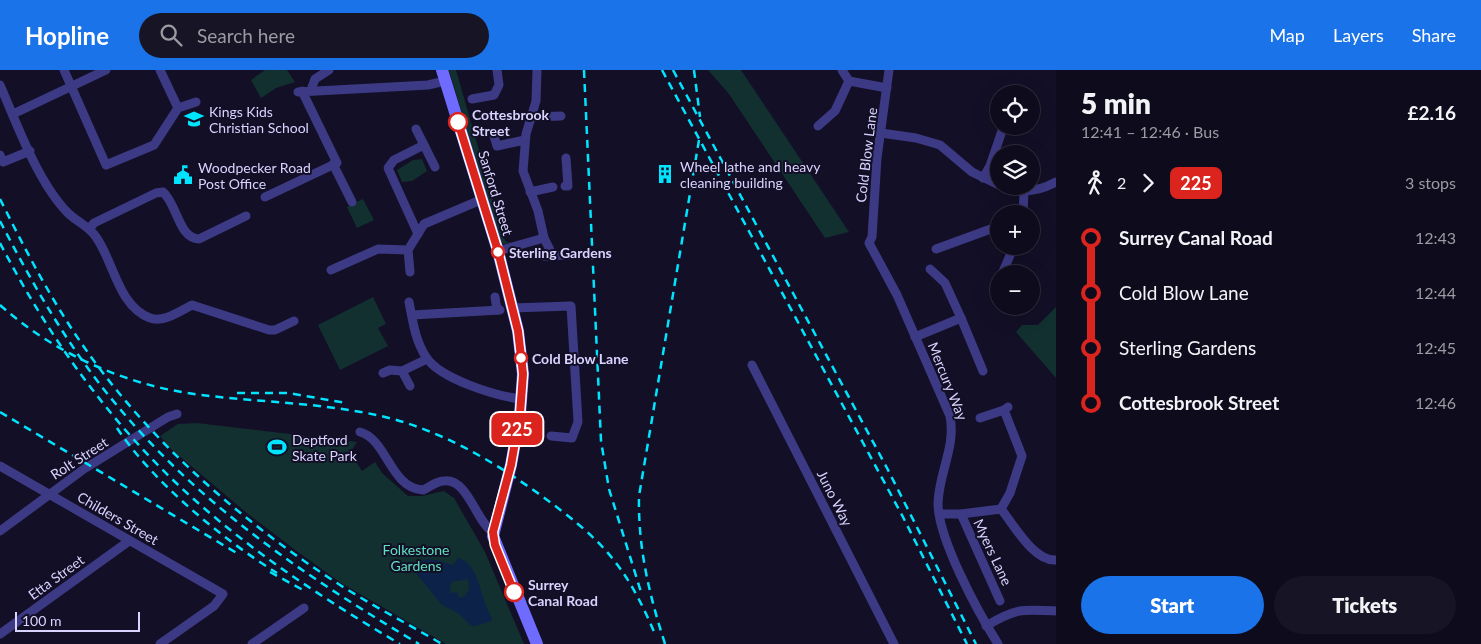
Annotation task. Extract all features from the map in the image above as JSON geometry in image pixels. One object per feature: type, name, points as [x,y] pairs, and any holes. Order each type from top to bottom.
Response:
[{"type":"main road","name":"Sanford Street","points":[[443,76],[498,251],[503,309],[518,331],[523,374],[511,465],[493,532]]},
{"type":"main road","points":[[493,532],[495,545],[537,644]]},
{"type":"street","points":[[64,70],[106,165],[154,145],[178,108],[196,102]]},
{"type":"street","points":[[13,114],[106,70]]},
{"type":"street","points":[[160,70],[178,108]]},
{"type":"street","points":[[303,91],[315,79],[329,70]]},
{"type":"street","points":[[472,99],[494,95],[499,85],[497,70]]},
{"type":"street","points":[[537,70],[536,101],[525,140],[523,171],[538,211],[549,254],[568,255]]},
{"type":"street","points":[[842,70],[849,81],[887,88]]},
{"type":"street","name":"Cold Blow Lane","points":[[869,243],[872,237],[874,183],[889,70]]},
{"type":"street","points":[[303,91],[428,85],[443,76]]},
{"type":"street","points":[[818,126],[835,111],[849,81]]},
{"type":"street","points":[[0,85],[42,177],[68,212],[89,228],[97,238],[125,297],[132,306],[150,318],[160,319],[192,305],[269,330],[275,330],[294,321]]},
{"type":"street","points":[[265,197],[336,163],[303,91]]},
{"type":"street","points":[[531,117],[561,116]]},
{"type":"street","points":[[416,129],[435,167]]},
{"type":"street","points":[[881,133],[916,138],[940,145],[972,172],[990,181]]},
{"type":"street","points":[[983,178],[990,166],[1001,135]]},
{"type":"street","points":[[494,136],[500,156]]},
{"type":"street","points":[[497,146],[525,140]]},
{"type":"street","points":[[418,234],[388,168],[394,160],[424,145]]},
{"type":"street","points":[[0,155],[4,162],[30,151]]},
{"type":"street","points":[[565,186],[568,186],[566,158]]},
{"type":"street","points":[[333,164],[352,202]]},
{"type":"street","points":[[1040,189],[1056,182]]},
{"type":"street","points":[[530,192],[553,187]]},
{"type":"street","points":[[89,228],[94,223],[156,193],[163,192],[169,197],[187,234],[192,239],[199,239],[246,216]]},
{"type":"street","points":[[410,272],[408,250],[427,221],[483,199]]},
{"type":"street","points":[[936,249],[990,229]]},
{"type":"street","points":[[498,251],[544,238]]},
{"type":"street","name":"Mercury Way","points":[[869,243],[897,295],[950,416],[953,432],[939,492],[939,514],[945,538],[986,626],[998,644]]},
{"type":"street","points":[[331,270],[378,249],[408,250]]},
{"type":"street","points":[[930,269],[945,283],[983,371]]},
{"type":"street","points":[[495,297],[503,309]]},
{"type":"street","points":[[409,302],[413,328],[427,359],[449,375],[500,396],[521,399]]},
{"type":"street","points":[[412,315],[571,306],[578,422],[572,438],[551,436]]},
{"type":"street","points":[[915,337],[961,318]]},
{"type":"street","points":[[383,373],[390,370],[402,372],[427,359]]},
{"type":"street","name":"Juno Way","points":[[752,365],[894,644]]},
{"type":"street","points":[[402,372],[410,386]]},
{"type":"street","name":"Myers Lane","points":[[980,418],[1006,408],[1022,456],[1010,494],[1001,509]]},
{"type":"street","name":"Rolt Street","points":[[0,531],[84,469],[164,419],[177,414]]},
{"type":"street","points":[[360,432],[371,439],[396,473],[412,487],[423,490],[448,480],[461,487],[486,527],[493,532]]},
{"type":"street","name":"Childers Street","points":[[0,466],[223,594],[214,606],[160,644]]},
{"type":"street","name":"Myers Lane","points":[[939,514],[962,514],[1001,509]]},
{"type":"street","name":"Myers Lane","points":[[1001,509],[1039,556],[1050,561],[1056,560]]},
{"type":"street","name":"Myers Lane","points":[[962,514],[1000,601]]},
{"type":"street","name":"Etta Street","points":[[0,634],[129,541]]},
{"type":"street","points":[[252,644],[304,608]]},
{"type":"street","points":[[986,626],[1008,613],[1021,609],[1056,611]]},
{"type":"green space","points":[[265,70],[287,70],[295,82],[276,88],[261,98],[251,80]]},
{"type":"green space","points":[[449,70],[456,70],[505,241],[510,243],[503,244],[500,240]]},
{"type":"green space","points":[[708,70],[741,70],[849,232],[825,238],[729,94]]},
{"type":"green space","points":[[422,159],[427,171],[412,181],[402,182],[397,170],[413,160]]},
{"type":"green space","points":[[363,199],[374,220],[357,228],[347,207]]},
{"type":"green space","points":[[373,297],[386,324],[378,328],[388,346],[340,370],[318,325]]},
{"type":"green space","points":[[1056,307],[1056,378],[1016,332],[1022,325],[1038,325]]},
{"type":"green space","name":"Folkestone Gardens","points":[[197,423],[357,442],[350,453],[362,471],[375,462],[382,473],[408,496],[422,496],[444,491],[454,498],[485,552],[524,644],[446,644],[341,583],[248,514],[171,449],[160,436],[178,424]]},
{"type":"water","points":[[458,558],[465,561],[471,567],[492,617],[491,621],[475,626],[470,625],[458,613],[442,605],[416,573],[415,565],[429,559],[453,565]],"holes":[[[468,579],[469,589],[465,596],[459,598],[457,592],[450,593],[451,582]]]},
{"type":"railway","points":[[584,70],[601,441],[609,489],[641,592]]},
{"type":"railway","points":[[662,70],[903,517],[967,644]]},
{"type":"railway","points":[[673,70],[887,468],[976,644]]},
{"type":"railway","points":[[694,70],[700,117]]},
{"type":"railway","points":[[665,644],[646,571],[640,534],[639,496],[699,140]]},
{"type":"railway","points":[[0,199],[50,293],[84,347],[138,416],[169,448],[234,507],[304,561],[352,593],[442,644]]},
{"type":"railway","points":[[0,221],[37,290],[64,334],[110,397],[178,471],[215,504],[293,563],[419,644]]},
{"type":"railway","points":[[0,243],[36,307],[77,369],[122,427],[147,454],[199,504],[254,548],[311,589],[400,644]]},
{"type":"railway","points":[[0,305],[43,338],[66,352],[91,364],[141,383],[194,394],[319,406],[368,413],[413,425],[469,450],[522,482],[561,510],[595,539],[609,554],[633,588],[655,634]]},
{"type":"railway","points":[[237,393],[288,393],[346,403]]},
{"type":"railway","points":[[0,412],[240,555]]},
{"type":"railway","points":[[117,428],[149,469],[169,489],[234,544],[277,573]]},
{"type":"railway","points":[[270,572],[303,590]]},
{"type":"bus line","name":"225","points":[[458,122],[498,251],[518,331],[523,374],[520,414],[511,465],[493,532],[493,540],[514,592]]},
{"type":"place","name":"Kings Kids Christian School","points":[[194,119]]},
{"type":"place","name":"Cottesbrook Street","points":[[458,122]]},
{"type":"place","name":"Wheel lathe and heavy cleaning building","points":[[665,174]]},
{"type":"place","name":"Woodpecker Road Post Office","points":[[183,175]]},
{"type":"place","name":"Sterling Gardens","points":[[498,252]]},
{"type":"place","name":"Cold Blow Lane","points":[[521,358]]},
{"type":"place","name":"Deptford Skate Park","points":[[277,447]]},
{"type":"place","name":"Surrey Canal Road","points":[[514,592]]}]
